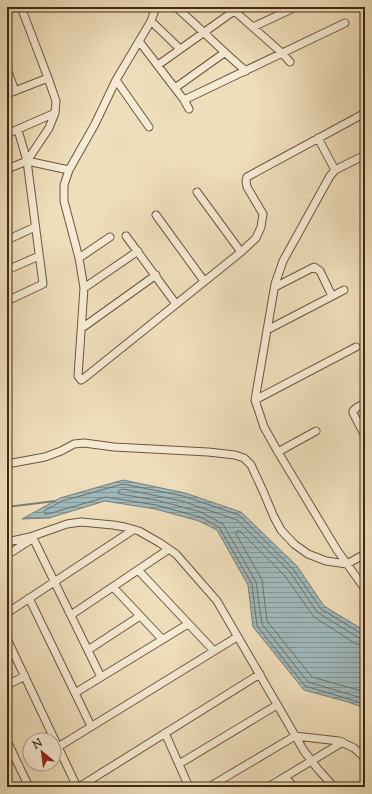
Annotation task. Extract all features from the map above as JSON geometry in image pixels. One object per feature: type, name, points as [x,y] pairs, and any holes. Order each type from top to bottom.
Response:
[{"type":"street","points":[[21,7],[56,101],[55,113],[49,128],[27,161]]},
{"type":"street","points":[[156,7],[151,21],[116,80],[95,124],[69,170],[64,184],[64,201],[79,258],[84,288],[78,376],[81,380],[83,380],[241,252],[256,238],[261,227],[263,214],[247,187],[247,177],[365,113]]},
{"type":"street","points":[[176,7],[204,31],[224,53],[246,71]]},
{"type":"street","points":[[253,27],[296,7]]},
{"type":"street","points":[[158,65],[232,9],[282,53],[290,62]]},
{"type":"street","points":[[151,21],[179,48]]},
{"type":"street","points":[[184,100],[345,23]]},
{"type":"street","points":[[139,41],[184,100],[189,109]]},
{"type":"street","points":[[175,88],[224,53]]},
{"type":"street","points":[[7,69],[15,91]]},
{"type":"street","points":[[7,94],[48,78]]},
{"type":"street","points":[[116,80],[149,127]]},
{"type":"street","points":[[7,134],[55,113]]},
{"type":"street","points":[[7,301],[42,284],[27,161],[18,130]]},
{"type":"street","points":[[318,138],[336,170]]},
{"type":"street","points":[[365,155],[336,170],[330,176],[283,262],[275,287],[266,330],[255,400],[264,426],[278,452],[337,550],[365,589]]},
{"type":"street","points":[[7,169],[27,161],[69,170]]},
{"type":"street","points":[[197,192],[241,252]]},
{"type":"street","points":[[156,215],[204,282]]},
{"type":"street","points":[[7,240],[35,227]]},
{"type":"street","points":[[126,236],[176,304]]},
{"type":"street","points":[[79,258],[110,237]]},
{"type":"street","points":[[84,288],[138,251]]},
{"type":"street","points":[[7,270],[39,256]]},
{"type":"street","points":[[275,287],[314,267],[320,271],[332,296]]},
{"type":"street","points":[[82,328],[156,275]]},
{"type":"street","points":[[266,330],[344,290]]},
{"type":"street","points":[[255,400],[356,347]]},
{"type":"street","points":[[365,403],[356,408],[352,413],[365,436]]},
{"type":"street","points":[[278,452],[316,431]]},
{"type":"street","points":[[7,464],[45,457],[74,444],[84,443],[114,447],[208,452],[235,455],[244,458],[250,465],[281,530],[294,544],[308,554],[326,561],[347,564],[365,554]]},
{"type":"street","points":[[7,542],[30,537],[67,524],[81,522],[113,525],[133,530],[150,537],[169,549],[189,568],[217,601],[295,736],[311,761],[334,787]]},
{"type":"street","points":[[7,613],[133,530]]},
{"type":"street","points":[[7,555],[42,532]]},
{"type":"street","points":[[33,538],[101,677]]},
{"type":"street","points":[[71,615],[169,549]]},
{"type":"street","points":[[138,570],[214,651]]},
{"type":"street","points":[[113,587],[162,639]]},
{"type":"street","points":[[30,598],[91,726]]},
{"type":"street","points":[[88,650],[140,616]]},
{"type":"street","points":[[75,693],[188,624]]},
{"type":"street","points":[[62,744],[237,636]]},
{"type":"street","points":[[7,639],[51,732]]},
{"type":"street","points":[[62,755],[78,787],[260,674]]},
{"type":"street","points":[[7,685],[24,676]]},
{"type":"street","points":[[179,764],[277,705]]},
{"type":"street","points":[[165,733],[189,787]]},
{"type":"street","points":[[210,787],[219,785],[295,736],[340,741],[354,748],[365,758]]},
{"type":"street","points":[[7,741],[29,787]]},
{"type":"street","points":[[268,787],[343,742]]},
{"type":"street","points":[[285,777],[294,787]]},
{"type":"water","points":[[123,480],[185,493],[241,512],[297,566],[324,606],[365,631],[365,708],[304,690],[253,627],[248,585],[217,530],[199,521],[155,509],[105,501],[49,518],[22,519],[60,498]]},
{"type":"waterway","points":[[7,507],[55,501]]}]
